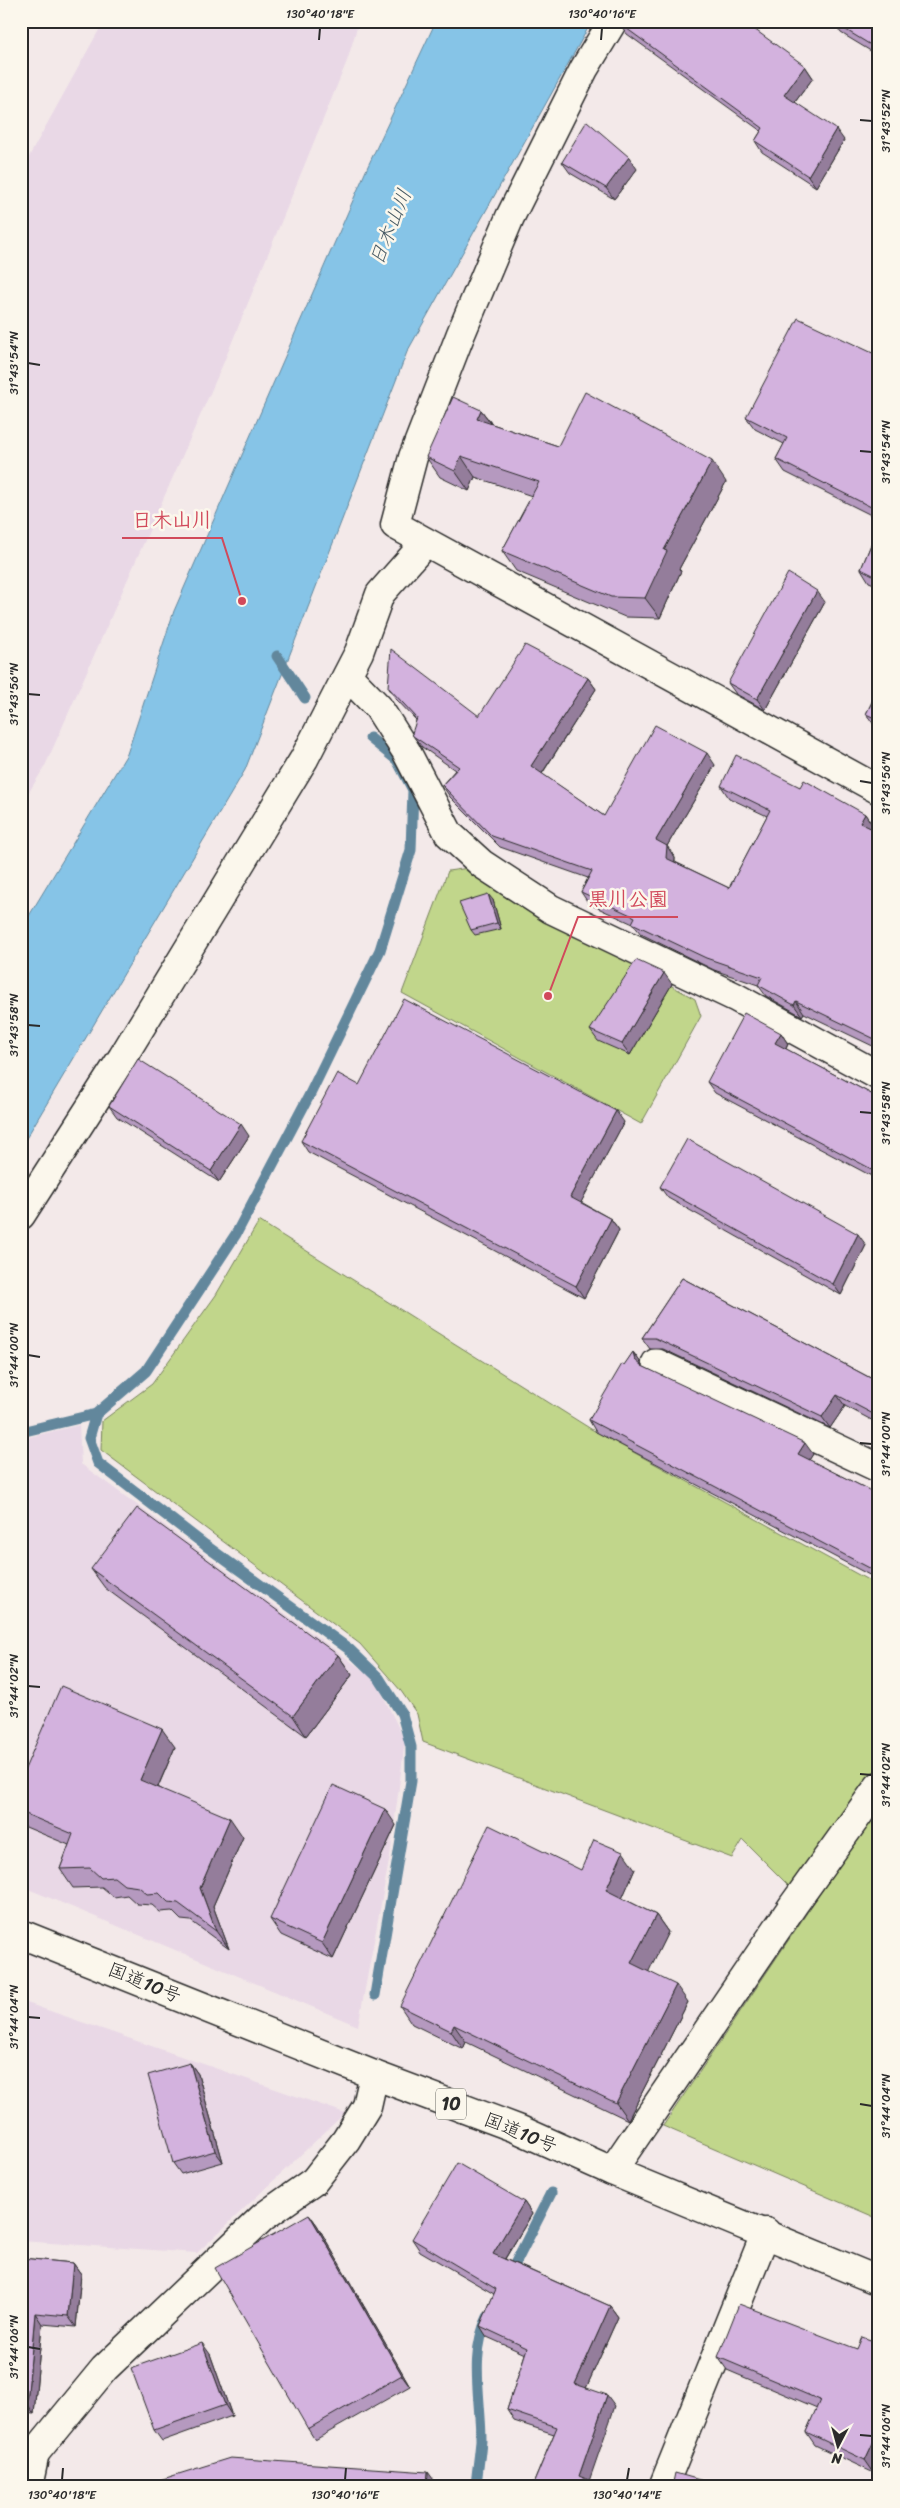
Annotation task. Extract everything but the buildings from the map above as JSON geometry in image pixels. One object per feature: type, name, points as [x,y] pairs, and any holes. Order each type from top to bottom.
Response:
[{"type":"main road","points":[[613,21],[584,69],[510,217],[460,336],[413,457],[395,525],[879,790]]},
{"type":"main road","points":[[21,1215],[122,1058],[304,759],[348,676],[380,594],[426,542]]},
{"type":"main road","points":[[348,676],[378,707],[406,751],[449,834],[482,864],[551,909],[735,997],[879,1076]]},
{"type":"main road","points":[[656,1364],[879,1468]]},
{"type":"main road","points":[[612,2171],[794,1904],[879,1786]]},
{"type":"main road","name":"国道10号","points":[[21,1934],[374,2075],[518,2129],[612,2171],[766,2232],[879,2281]]},
{"type":"main road","points":[[28,2487],[28,2452],[104,2368],[144,2329],[263,2217],[314,2181],[346,2140],[367,2106],[374,2075]]},
{"type":"main road","points":[[662,2487],[766,2232]]},
{"type":"shaded area","points":[[104,21],[359,21],[347,61],[223,364],[45,766],[21,805],[21,171]]},
{"type":"shaded area","points":[[79,1425],[81,1464],[375,1679],[405,1741],[390,1856],[358,2026],[21,1886],[21,1439]]},
{"type":"shaded area","points":[[21,2001],[345,2113],[197,2253],[21,2241]]},
{"type":"green space","points":[[469,868],[486,882],[695,999],[701,1016],[641,1124],[402,993],[448,871]]},
{"type":"green space","points":[[259,1221],[591,1429],[879,1586],[879,1771],[792,1889],[743,1840],[732,1858],[423,1742],[417,1714],[401,1691],[360,1644],[101,1450],[102,1421],[152,1384],[216,1295]]},
{"type":"green space","points":[[879,1806],[879,2219],[663,2126]]},
{"type":"water","points":[[436,21],[592,21],[407,352],[245,770],[21,1147],[21,929],[127,754],[174,611],[368,166]]},
{"type":"waterway","points":[[277,656],[305,698]]},
{"type":"waterway","points":[[21,1432],[96,1414],[146,1371],[236,1234],[310,1094],[380,950],[411,850],[413,790],[397,760],[370,738]]},
{"type":"waterway","points":[[96,1414],[89,1438],[98,1463],[205,1545],[349,1649],[379,1678],[402,1714],[411,1747],[411,1781],[375,1995]]},
{"type":"waterway","points":[[509,2276],[551,2193]]},
{"type":"waterway","points":[[476,2487],[481,2440],[477,2362],[482,2331],[488,2317]]},
{"type":"place","name":"日木山川","points":[[242,601]]},
{"type":"place","name":"黒川公園","points":[[548,996]]}]
